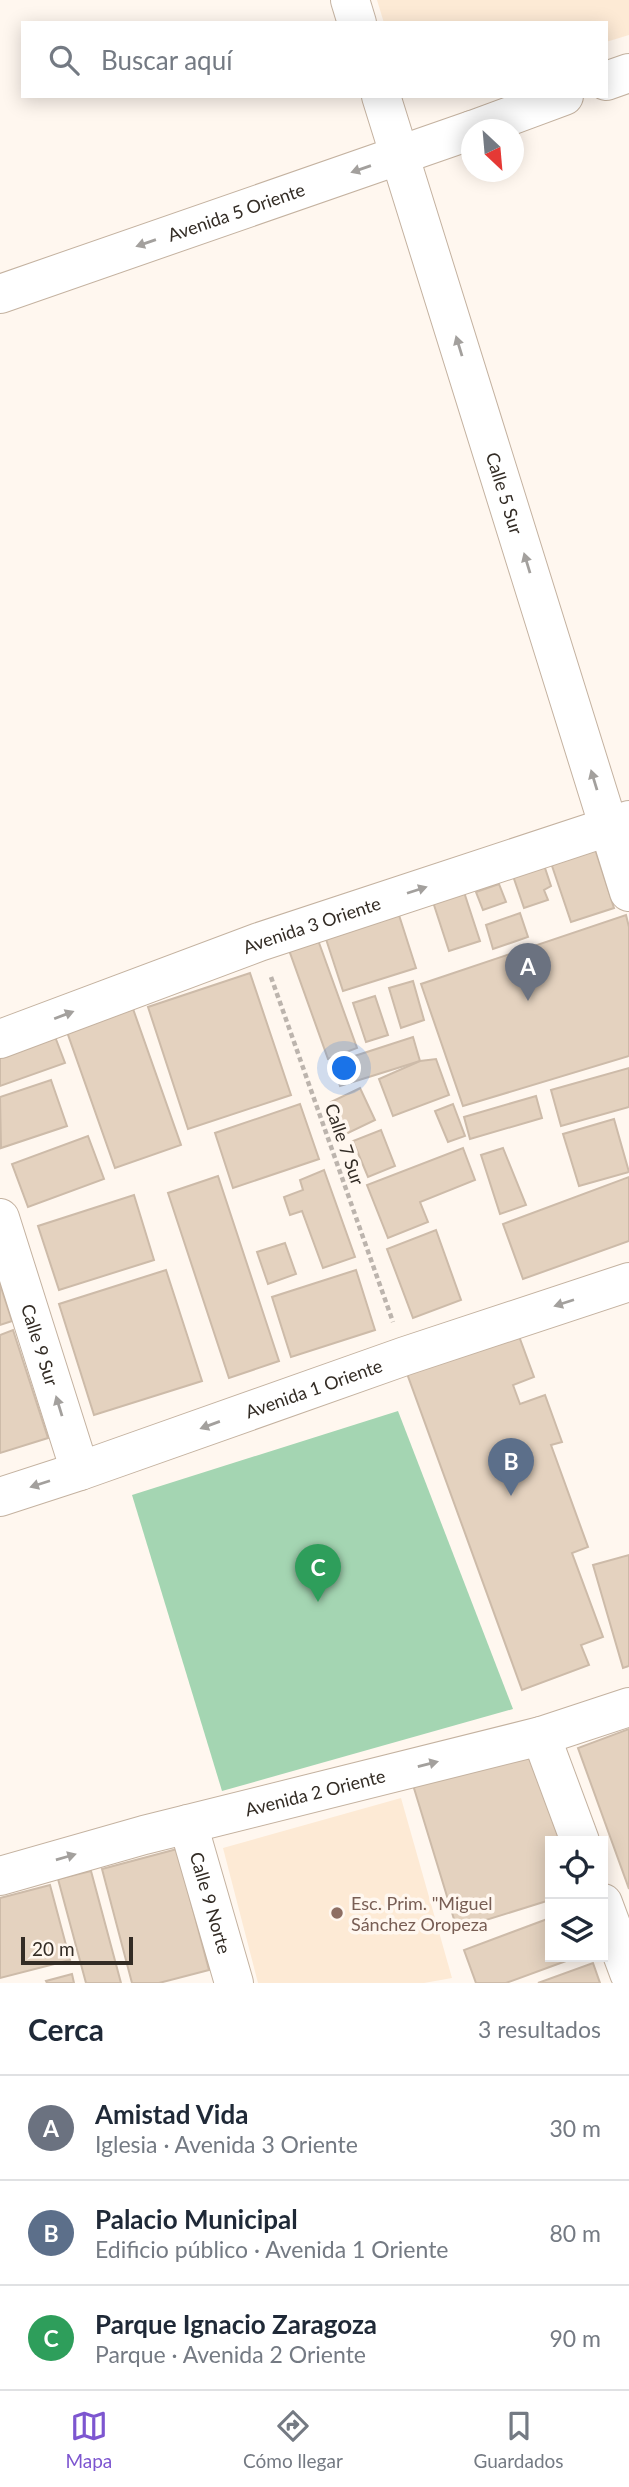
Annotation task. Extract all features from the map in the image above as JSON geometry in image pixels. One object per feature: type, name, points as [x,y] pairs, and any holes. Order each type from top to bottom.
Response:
[{"type":"street","points":[[350,0],[356,21]]},
{"type":"street","points":[[608,80],[629,72]]},
{"type":"street","name":"Calle 5 Sur","points":[[382,98],[619,824],[629,892]]},
{"type":"street","name":"Avenida 5 Oriente","points":[[502,119],[559,98]]},
{"type":"street","name":"Avenida 5 Oriente","points":[[0,294],[461,134]]},
{"type":"street","name":"Avenida 3 Oriente","points":[[0,1039],[259,942],[619,824]]},
{"type":"street","name":"Calle 9 Sur","points":[[0,1218],[80,1471]]},
{"type":"street","name":"Avenida 1 Oriente","points":[[0,1497],[405,1356],[629,1282]]},
{"type":"street","name":"Avenida 2 Oriente","points":[[0,1876],[188,1824],[541,1735],[629,1707]]},
{"type":"street","points":[[541,1735],[578,1836]]},
{"type":"street","name":"Calle 9 Norte","points":[[188,1824],[234,1983]]},
{"type":"street","points":[[608,1916],[629,1973]]},
{"type":"path","name":"Calle 7 Sur","points":[[259,942],[405,1356]]},
{"type":"shaded area","points":[[377,0],[629,0],[629,35],[608,41],[608,21],[383,21]]},
{"type":"shaded area","name":"Esc. Prim. \"Miguel Sánchez Oropeza","points":[[401,1798],[452,1978],[424,1983],[258,1983],[223,1848]]},
{"type":"green space","points":[[398,1411],[513,1709],[222,1791],[132,1495]]},
{"type":"building","points":[[595,849],[614,908],[571,922],[551,863]]},
{"type":"building","points":[[541,856],[551,886],[544,890],[548,900],[524,908],[510,867]]},
{"type":"building","points":[[499,884],[506,902],[483,910],[476,892]]},
{"type":"building","points":[[464,892],[480,941],[449,951],[433,902]]},
{"type":"building","points":[[398,912],[416,968],[343,991],[325,936]]},
{"type":"building","points":[[520,913],[528,937],[493,949],[486,925]]},
{"type":"building","points":[[626,915],[629,927],[629,1056],[463,1106],[421,984]]},
{"type":"building","points":[[318,940],[357,1048],[328,1059],[289,950]]},
{"type":"building","points":[[250,973],[291,1095],[188,1129],[148,1007]]},
{"type":"building","points":[[413,981],[424,1020],[401,1028],[389,988]]},
{"type":"building","points":[[375,996],[388,1035],[366,1042],[353,1003]]},
{"type":"building","points":[[132,1006],[181,1145],[115,1168],[66,1029]]},
{"type":"building","points":[[54,1034],[65,1063],[0,1086],[0,1054]]},
{"type":"building","points":[[413,1037],[420,1061],[340,1086],[333,1063]]},
{"type":"building","points":[[436,1059],[449,1095],[393,1116],[379,1079],[420,1061]]},
{"type":"building","points":[[629,1068],[629,1107],[561,1126],[551,1090]]},
{"type":"building","points":[[51,1080],[67,1126],[1,1148],[0,1097]]},
{"type":"building","points":[[360,1088],[375,1120],[346,1134],[331,1102]]},
{"type":"building","points":[[536,1096],[542,1118],[470,1139],[464,1117]]},
{"type":"building","points":[[300,1104],[319,1159],[233,1188],[215,1133]]},
{"type":"building","points":[[453,1104],[465,1136],[448,1142],[435,1111]]},
{"type":"building","points":[[614,1119],[629,1172],[579,1186],[563,1134]]},
{"type":"building","points":[[381,1130],[395,1166],[368,1177],[353,1141]]},
{"type":"building","points":[[88,1136],[104,1179],[28,1207],[12,1164]]},
{"type":"building","points":[[463,1148],[475,1180],[420,1202],[428,1222],[388,1238],[367,1185]]},
{"type":"building","points":[[503,1148],[526,1205],[500,1214],[481,1155]]},
{"type":"building","points":[[324,1170],[355,1257],[323,1268],[302,1211],[290,1215],[284,1197],[303,1190],[300,1180]]},
{"type":"building","points":[[218,1176],[279,1361],[229,1378],[168,1193]]},
{"type":"building","points":[[629,1177],[629,1241],[523,1279],[503,1224]]},
{"type":"building","points":[[134,1195],[154,1260],[59,1290],[38,1226]]},
{"type":"building","points":[[436,1230],[461,1300],[413,1318],[387,1249]]},
{"type":"building","points":[[285,1243],[296,1274],[268,1284],[257,1252]]},
{"type":"building","points":[[166,1270],[202,1381],[94,1415],[59,1304]]},
{"type":"building","points":[[356,1270],[375,1330],[291,1357],[272,1297]]},
{"type":"building","points":[[0,1284],[12,1321],[0,1325]]},
{"type":"building","points":[[516,1328],[534,1377],[513,1385],[520,1404],[545,1395],[562,1442],[551,1445],[588,1547],[572,1553],[603,1637],[581,1645],[589,1665],[522,1690],[405,1368]]},
{"type":"building","points":[[13,1330],[48,1438],[0,1453],[0,1335]]},
{"type":"building","points":[[629,1555],[629,1666],[623,1668],[593,1565]]},
{"type":"building","points":[[629,1729],[629,1889],[578,1748]]},
{"type":"building","points":[[531,1748],[558,1836],[545,1836],[545,1902],[457,1929],[413,1785]]},
{"type":"building","points":[[177,1849],[209,1970],[159,1983],[132,1983],[102,1869]]},
{"type":"building","points":[[91,1871],[121,1983],[86,1983],[58,1879]]},
{"type":"building","points":[[50,1885],[70,1960],[0,1978],[0,1898]]},
{"type":"building","points":[[545,1920],[545,1962],[563,1962],[506,1983],[476,1983],[464,1950]]},
{"type":"building","points":[[593,1963],[600,1983],[538,1983]]},
{"type":"building","points":[[72,1974],[74,1983],[46,1981]]},
{"type":"place","name":"Amistad Vida","points":[[528,1001]]},
{"type":"place","name":"Palacio Municipal","points":[[511,1496]]},
{"type":"place","name":"Parque Ignacio Zaragoza","points":[[318,1602]]},
{"type":"place","name":"Esc. Prim. \"Miguel Sánchez Oropeza","points":[[337,1913]]}]
